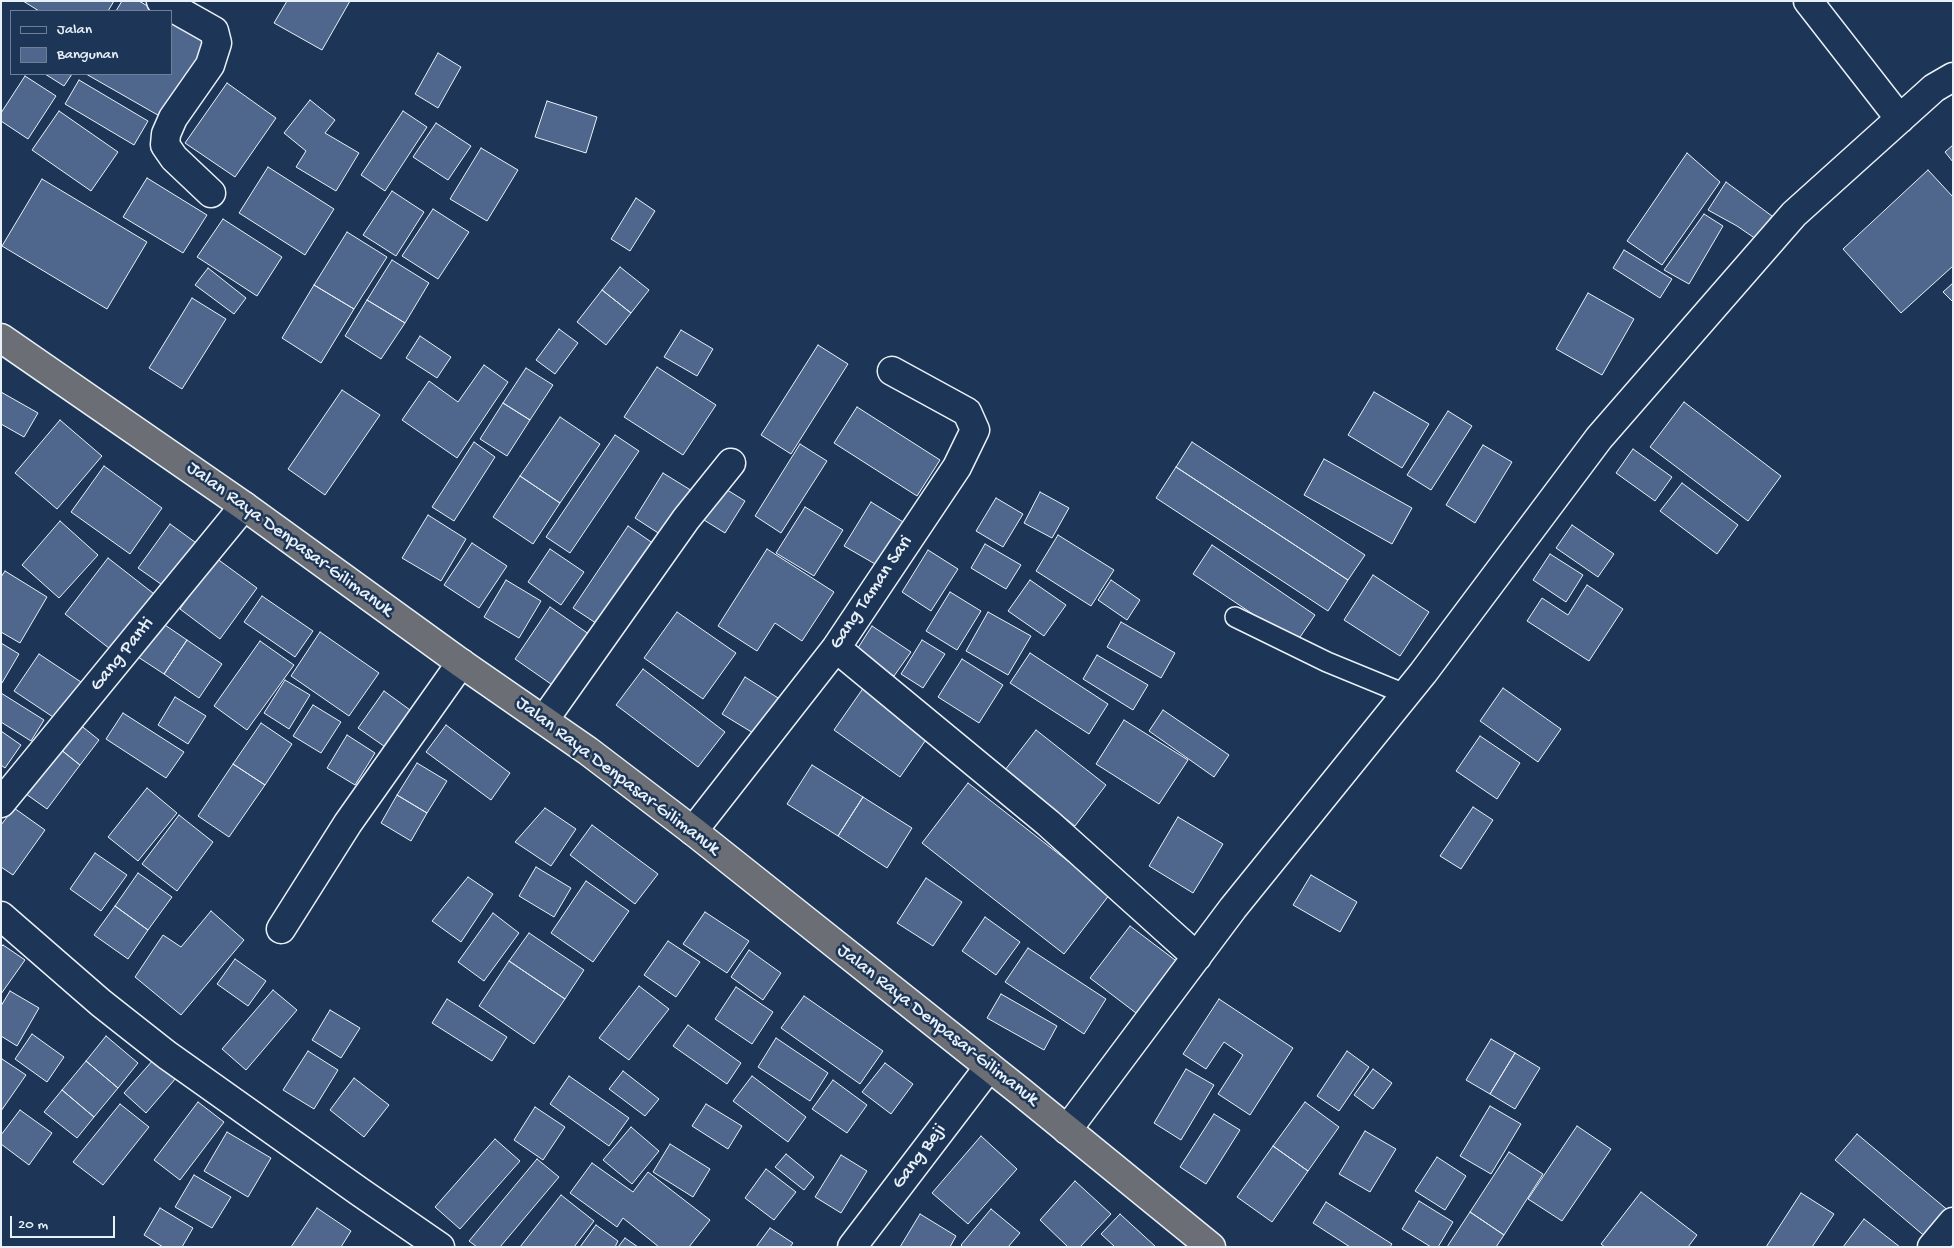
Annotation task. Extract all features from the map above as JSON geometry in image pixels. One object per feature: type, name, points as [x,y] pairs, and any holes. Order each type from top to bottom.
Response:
[{"type":"highway","name":"Jalan Raya Denpasar-Gilimanuk","points":[[1,338],[244,506],[461,663],[544,720],[693,831],[989,1066],[1211,1247]]},
{"type":"street","points":[[161,1],[214,31],[217,43],[210,65],[173,118],[166,134],[165,146],[174,158],[211,193]]},
{"type":"street","points":[[1808,1],[1900,119]]},
{"type":"street","points":[[1067,1130],[1233,908],[1423,673],[1599,438],[1794,214],[1934,88],[1953,77]]},
{"type":"street","name":"Gang Taman Sari","points":[[693,831],[836,648],[957,467],[975,430],[967,412],[892,371]]},
{"type":"street","points":[[544,720],[686,519],[731,464]]},
{"type":"street","name":"Gang Panti","points":[[1,804],[244,506]]},
{"type":"street","points":[[836,648],[1048,824],[1197,957]]},
{"type":"street","points":[[281,929],[348,823],[461,663]]},
{"type":"street","points":[[1,916],[101,1003],[167,1055],[440,1247]]},
{"type":"street","name":"Gang Beji","points":[[852,1247],[989,1066]]},
{"type":"street","points":[[1932,1247],[1953,1222]]},
{"type":"lane","points":[[1234,618],[1327,662],[1405,694]]},
{"type":"building","points":[[23,1],[114,1],[109,10],[37,10]]},
{"type":"building","points":[[122,1],[139,1],[154,10],[117,10]]},
{"type":"building","points":[[287,1],[350,1],[322,50],[274,23]]},
{"type":"building","points":[[172,21],[208,41],[163,118],[88,75],[172,75]]},
{"type":"building","points":[[438,53],[461,67],[438,108],[415,94]]},
{"type":"building","points":[[47,75],[71,75],[64,86]]},
{"type":"building","points":[[25,76],[56,96],[28,139],[1,121],[1,113]]},
{"type":"building","points":[[79,80],[148,121],[134,145],[65,104]]},
{"type":"building","points":[[227,83],[276,118],[235,177],[185,143]]},
{"type":"building","points":[[310,100],[335,120],[325,133],[359,153],[336,191],[296,167],[306,151],[284,133]]},
{"type":"building","points":[[547,101],[597,117],[586,153],[535,137]]},
{"type":"building","points":[[59,111],[118,152],[91,191],[32,150]]},
{"type":"building","points":[[403,111],[427,127],[385,191],[361,175]]},
{"type":"building","points":[[436,123],[471,146],[448,180],[413,157]]},
{"type":"building","points":[[1953,145],[1953,162],[1945,152]]},
{"type":"building","points":[[481,148],[518,170],[487,221],[450,199]]},
{"type":"building","points":[[1687,153],[1720,182],[1662,265],[1627,241]]},
{"type":"building","points":[[268,167],[334,209],[305,255],[239,213]]},
{"type":"building","points":[[1928,170],[1953,197],[1953,266],[1901,313],[1843,249]]},
{"type":"building","points":[[147,178],[207,215],[183,253],[123,217]]},
{"type":"building","points":[[42,179],[147,242],[107,309],[2,246]]},
{"type":"building","points":[[1726,182],[1772,216],[1756,239],[1708,210]]},
{"type":"building","points":[[392,191],[424,212],[396,256],[363,235]]},
{"type":"building","points":[[636,198],[655,211],[630,251],[611,239]]},
{"type":"building","points":[[433,209],[469,232],[438,279],[402,256]]},
{"type":"building","points":[[1704,214],[1723,226],[1689,284],[1664,270]]},
{"type":"building","points":[[223,219],[282,257],[257,296],[197,257]]},
{"type":"building","points":[[347,232],[387,257],[354,309],[314,285]]},
{"type":"building","points":[[1624,250],[1672,279],[1660,298],[1613,268]]},
{"type":"building","points":[[392,260],[429,283],[405,323],[367,300]]},
{"type":"building","points":[[620,267],[649,290],[631,313],[602,290]]},
{"type":"building","points":[[208,268],[246,298],[234,314],[195,285]]},
{"type":"building","points":[[1953,283],[1953,302],[1943,292]]},
{"type":"building","points":[[314,285],[354,309],[321,363],[282,338]]},
{"type":"building","points":[[602,290],[631,313],[606,345],[577,322]]},
{"type":"building","points":[[1588,293],[1634,319],[1602,375],[1556,349]]},
{"type":"building","points":[[192,298],[226,319],[182,389],[149,368]]},
{"type":"building","points":[[367,300],[405,323],[381,359],[345,336]]},
{"type":"building","points":[[559,329],[578,343],[555,374],[536,360]]},
{"type":"building","points":[[681,330],[713,349],[697,376],[664,357]]},
{"type":"building","points":[[420,336],[451,357],[437,378],[406,358]]},
{"type":"building","points":[[818,345],[848,364],[791,454],[761,435]]},
{"type":"building","points":[[484,365],[508,382],[457,458],[402,420],[429,381],[458,402]]},
{"type":"building","points":[[657,367],[716,405],[683,455],[624,417]]},
{"type":"building","points":[[526,368],[553,385],[530,420],[503,403]]},
{"type":"building","points":[[342,390],[380,415],[325,495],[288,469]]},
{"type":"building","points":[[1,392],[38,413],[24,437],[1,424]]},
{"type":"building","points":[[1374,392],[1429,424],[1402,468],[1348,435]]},
{"type":"building","points":[[1684,402],[1781,476],[1748,521],[1650,447]]},
{"type":"building","points":[[503,403],[530,420],[507,456],[480,439]]},
{"type":"building","points":[[857,407],[940,460],[917,496],[834,443]]},
{"type":"building","points":[[1448,411],[1472,426],[1431,490],[1407,475]]},
{"type":"building","points":[[560,417],[600,444],[560,503],[520,476]]},
{"type":"building","points":[[60,420],[102,456],[57,509],[15,473]]},
{"type":"building","points":[[615,435],[639,451],[570,553],[546,537]]},
{"type":"building","points":[[474,442],[495,457],[454,521],[432,507]]},
{"type":"building","points":[[1192,442],[1365,555],[1348,580],[1176,467]]},
{"type":"building","points":[[800,444],[827,461],[781,533],[755,516]]},
{"type":"building","points":[[1483,445],[1512,462],[1475,523],[1446,505]]},
{"type":"building","points":[[1633,449],[1672,477],[1655,501],[1616,473]]},
{"type":"building","points":[[1324,459],[1412,508],[1392,544],[1304,495]]},
{"type":"building","points":[[104,466],[162,508],[130,554],[71,512]]},
{"type":"building","points":[[1176,467],[1348,580],[1328,611],[1156,498]]},
{"type":"building","points":[[663,473],[697,494],[669,540],[635,518]]},
{"type":"building","points":[[520,476],[560,503],[533,544],[493,517]]},
{"type":"building","points":[[1682,483],[1738,525],[1717,554],[1660,511]]},
{"type":"building","points":[[724,488],[745,501],[725,533],[704,520]]},
{"type":"building","points":[[1040,492],[1069,508],[1052,538],[1024,523]]},
{"type":"building","points":[[996,498],[1023,514],[1003,547],[976,531]]},
{"type":"building","points":[[871,502],[908,525],[882,568],[844,546]]},
{"type":"building","points":[[805,507],[843,530],[814,576],[776,553]]},
{"type":"building","points":[[428,515],[466,539],[441,581],[402,558]]},
{"type":"building","points":[[60,521],[98,555],[59,598],[22,565]]},
{"type":"building","points":[[170,524],[199,545],[168,589],[138,568]]},
{"type":"building","points":[[1572,525],[1614,554],[1598,577],[1556,548]]},
{"type":"building","points":[[628,526],[660,548],[605,629],[573,608]]},
{"type":"building","points":[[1058,535],[1114,570],[1091,606],[1036,571]]},
{"type":"building","points":[[472,543],[507,566],[479,608],[444,585]]},
{"type":"building","points":[[985,544],[1021,565],[1006,589],[971,568]]},
{"type":"building","points":[[1212,545],[1315,615],[1296,643],[1193,574]]},
{"type":"building","points":[[550,549],[584,572],[561,605],[528,582]]},
{"type":"building","points":[[767,549],[834,592],[802,641],[775,623],[757,651],[718,626]]},
{"type":"building","points":[[928,550],[958,569],[931,611],[902,592]]},
{"type":"building","points":[[1550,554],[1583,575],[1566,602],[1533,580]]},
{"type":"building","points":[[108,558],[158,597],[114,652],[65,614]]},
{"type":"building","points":[[216,558],[257,588],[220,639],[180,609]]},
{"type":"building","points":[[5,571],[47,597],[20,643],[1,632],[1,577]]},
{"type":"building","points":[[1373,575],[1429,612],[1400,656],[1344,620]]},
{"type":"building","points":[[506,580],[541,601],[519,638],[484,617]]},
{"type":"building","points":[[1030,580],[1066,605],[1044,636],[1008,611]]},
{"type":"building","points":[[1111,580],[1140,600],[1127,620],[1098,600]]},
{"type":"building","points":[[1587,585],[1623,609],[1589,661],[1527,621],[1542,598],[1568,615]]},
{"type":"building","points":[[950,592],[981,611],[957,650],[926,631]]},
{"type":"building","points":[[262,596],[313,631],[295,657],[244,622]]},
{"type":"building","points":[[550,607],[596,639],[561,691],[515,659]]},
{"type":"building","points":[[677,612],[736,653],[703,699],[644,658]]},
{"type":"building","points":[[988,612],[1031,636],[1008,675],[966,651]]},
{"type":"building","points":[[1121,622],[1175,653],[1161,678],[1107,647]]},
{"type":"building","points":[[162,623],[187,640],[164,674],[138,657]]},
{"type":"building","points":[[872,626],[911,652],[894,676],[856,651]]},
{"type":"building","points":[[320,632],[379,673],[349,716],[291,676]]},
{"type":"building","points":[[187,640],[222,664],[199,698],[164,674]]},
{"type":"building","points":[[922,640],[945,654],[923,688],[901,674]]},
{"type":"building","points":[[260,641],[294,665],[247,730],[214,706]]},
{"type":"building","points":[[1,643],[19,654],[2,683],[1,683]]},
{"type":"building","points":[[1030,653],[1108,704],[1089,734],[1010,683]]},
{"type":"building","points":[[39,654],[84,684],[59,721],[14,691]]},
{"type":"building","points":[[1097,655],[1148,685],[1133,710],[1083,679]]},
{"type":"building","points":[[962,659],[1003,685],[979,723],[938,697]]},
{"type":"building","points":[[643,669],[725,732],[698,767],[616,705]]},
{"type":"building","points":[[745,677],[786,703],[763,739],[722,714]]},
{"type":"building","points":[[285,680],[310,695],[289,729],[264,713]]},
{"type":"building","points":[[864,687],[930,734],[900,777],[834,730]]},
{"type":"building","points":[[1503,688],[1561,729],[1538,762],[1480,721]]},
{"type":"building","points":[[384,691],[417,715],[391,751],[358,728]]},
{"type":"building","points":[[1,693],[44,720],[31,741],[1,722]]},
{"type":"building","points":[[175,697],[206,716],[188,744],[158,725]]},
{"type":"building","points":[[313,705],[341,722],[321,753],[293,736]]},
{"type":"building","points":[[1163,710],[1229,755],[1214,777],[1149,731]]},
{"type":"building","points":[[123,713],[184,752],[166,778],[106,739]]},
{"type":"building","points":[[1124,720],[1188,760],[1159,804],[1096,764]]},
{"type":"building","points":[[261,723],[292,744],[265,785],[233,764]]},
{"type":"building","points":[[79,724],[99,740],[80,765],[60,749]]},
{"type":"building","points":[[446,725],[510,773],[491,800],[426,752]]},
{"type":"building","points":[[1036,730],[1106,785],[1075,826],[1005,770]]},
{"type":"building","points":[[1,731],[21,745],[5,768],[1,765]]},
{"type":"building","points":[[347,735],[375,753],[355,785],[327,768]]},
{"type":"building","points":[[1480,736],[1520,763],[1497,799],[1456,771]]},
{"type":"building","points":[[60,749],[80,765],[47,809],[26,794]]},
{"type":"building","points":[[417,763],[447,781],[427,813],[397,795]]},
{"type":"building","points":[[233,764],[265,785],[229,837],[198,816]]},
{"type":"building","points":[[812,765],[863,797],[838,836],[787,804]]},
{"type":"building","points":[[968,783],[1110,894],[1064,954],[922,843]]},
{"type":"building","points":[[147,788],[177,813],[138,861],[108,837]]},
{"type":"building","points":[[397,795],[427,813],[411,841],[381,823]]},
{"type":"building","points":[[863,797],[912,828],[887,868],[838,836]]},
{"type":"building","points":[[1473,807],[1493,820],[1461,869],[1440,856]]},
{"type":"building","points":[[14,808],[45,830],[13,875],[1,867],[1,825]]},
{"type":"building","points":[[545,808],[576,829],[551,866],[515,842]]},
{"type":"building","points":[[179,815],[213,842],[177,891],[142,864]]},
{"type":"building","points":[[1178,817],[1223,844],[1193,893],[1149,866]]},
{"type":"building","points":[[592,825],[658,874],[635,904],[570,855]]},
{"type":"building","points":[[95,853],[127,875],[101,911],[70,889]]},
{"type":"building","points":[[536,867],[571,888],[554,917],[519,896]]},
{"type":"building","points":[[138,873],[172,897],[148,930],[115,906]]},
{"type":"building","points":[[1311,875],[1357,902],[1340,932],[1293,905]]},
{"type":"building","points":[[468,877],[493,894],[461,942],[432,921]]},
{"type":"building","points":[[926,878],[962,902],[933,946],[897,923]]},
{"type":"building","points":[[586,881],[629,911],[593,962],[551,933]]},
{"type":"building","points":[[115,906],[148,930],[128,959],[94,935]]},
{"type":"building","points":[[211,911],[244,940],[181,1015],[135,977],[163,935],[181,947]]},
{"type":"building","points":[[705,912],[749,941],[727,973],[683,944]]},
{"type":"building","points":[[493,913],[519,933],[484,981],[458,962]]},
{"type":"building","points":[[985,917],[1020,942],[996,975],[962,951]]},
{"type":"building","points":[[1130,926],[1179,963],[1140,1016],[1090,978]]},
{"type":"building","points":[[529,933],[584,970],[565,999],[509,961]]},
{"type":"building","points":[[668,941],[700,962],[676,997],[644,975]]},
{"type":"building","points":[[3,945],[25,960],[1,994],[1,947]]},
{"type":"building","points":[[1028,948],[1106,999],[1084,1034],[1005,982]]},
{"type":"building","points":[[749,950],[781,973],[763,1000],[731,977]]},
{"type":"building","points":[[235,959],[266,981],[248,1006],[217,984]]},
{"type":"building","points":[[509,961],[565,999],[534,1044],[479,1006]]},
{"type":"building","points":[[639,986],[669,1009],[629,1060],[599,1038]]},
{"type":"building","points":[[736,987],[773,1012],[752,1044],[715,1019]]},
{"type":"building","points":[[273,990],[297,1010],[246,1070],[222,1049]]},
{"type":"building","points":[[10,991],[39,1008],[17,1046],[1,1036],[1,1006]]},
{"type":"building","points":[[1001,994],[1057,1026],[1044,1050],[987,1018]]},
{"type":"building","points":[[804,996],[883,1051],[860,1084],[781,1028]]},
{"type":"building","points":[[447,999],[507,1037],[492,1061],[432,1023]]},
{"type":"building","points":[[1219,999],[1293,1048],[1250,1115],[1218,1094],[1243,1055],[1224,1042],[1206,1069],[1183,1054]]},
{"type":"building","points":[[330,1010],[360,1028],[341,1058],[312,1040]]},
{"type":"building","points":[[688,1025],[741,1063],[727,1084],[673,1046]]},
{"type":"building","points":[[32,1034],[64,1057],[47,1082],[15,1059]]},
{"type":"building","points":[[106,1036],[138,1063],[118,1088],[86,1061]]},
{"type":"building","points":[[776,1038],[828,1073],[810,1101],[758,1067]]},
{"type":"building","points":[[1491,1039],[1515,1053],[1490,1094],[1466,1080]]},
{"type":"building","points":[[308,1051],[338,1070],[314,1109],[283,1090]]},
{"type":"building","points":[[1347,1051],[1369,1067],[1339,1111],[1317,1096]]},
{"type":"building","points":[[1515,1053],[1540,1068],[1515,1109],[1490,1094]]},
{"type":"building","points":[[154,1059],[176,1078],[146,1113],[124,1093]]},
{"type":"building","points":[[1,1060],[26,1075],[1,1111]]},
{"type":"building","points":[[86,1061],[118,1088],[94,1117],[62,1090]]},
{"type":"building","points":[[885,1063],[913,1084],[891,1114],[862,1092]]},
{"type":"building","points":[[1186,1069],[1214,1085],[1181,1140],[1154,1123]]},
{"type":"building","points":[[1373,1069],[1392,1083],[1373,1109],[1354,1095]]},
{"type":"building","points":[[623,1071],[659,1099],[645,1116],[609,1089]]},
{"type":"building","points":[[569,1076],[629,1118],[609,1146],[550,1104]]},
{"type":"building","points":[[752,1076],[806,1117],[788,1142],[733,1101]]},
{"type":"building","points":[[354,1078],[389,1105],[364,1137],[330,1110]]},
{"type":"building","points":[[833,1080],[867,1105],[847,1133],[812,1109]]},
{"type":"building","points":[[62,1090],[94,1117],[77,1138],[44,1112]]},
{"type":"building","points":[[198,1102],[224,1122],[180,1180],[154,1160]]},
{"type":"building","points":[[1305,1102],[1339,1127],[1308,1171],[1273,1146]]},
{"type":"building","points":[[120,1104],[149,1127],[103,1185],[73,1162]]},
{"type":"building","points":[[706,1104],[742,1126],[728,1149],[692,1126]]},
{"type":"building","points":[[1490,1106],[1521,1124],[1491,1174],[1460,1156]]},
{"type":"building","points":[[535,1107],[565,1127],[543,1160],[514,1140]]},
{"type":"building","points":[[20,1110],[52,1133],[29,1165],[1,1144],[1,1135]]},
{"type":"building","points":[[1214,1114],[1240,1130],[1206,1184],[1180,1167]]},
{"type":"building","points":[[1577,1126],[1611,1149],[1562,1221],[1528,1199]]},
{"type":"building","points":[[631,1127],[659,1151],[632,1184],[603,1160]]},
{"type":"building","points":[[1365,1131],[1396,1149],[1370,1192],[1339,1174]]},
{"type":"building","points":[[227,1132],[271,1158],[248,1197],[204,1171]]},
{"type":"building","points":[[1857,1134],[1950,1212],[1928,1239],[1835,1160]]},
{"type":"building","points":[[981,1136],[1017,1169],[968,1224],[932,1193]]},
{"type":"building","points":[[495,1139],[520,1161],[460,1229],[435,1207]]},
{"type":"building","points":[[670,1144],[710,1169],[693,1197],[653,1172]]},
{"type":"building","points":[[1273,1146],[1308,1171],[1272,1222],[1237,1197]]},
{"type":"building","points":[[1509,1152],[1543,1174],[1504,1235],[1470,1212]]},
{"type":"building","points":[[786,1154],[814,1177],[804,1190],[775,1167]]},
{"type":"building","points":[[841,1155],[867,1171],[841,1213],[815,1197]]},
{"type":"building","points":[[1437,1157],[1466,1176],[1445,1210],[1415,1191]]},
{"type":"building","points":[[537,1159],[559,1177],[500,1247],[477,1247],[469,1241]]},
{"type":"building","points":[[592,1163],[633,1192],[648,1172],[710,1220],[689,1247],[659,1247],[623,1218],[617,1227],[570,1193]]},
{"type":"building","points":[[766,1169],[796,1192],[774,1220],[745,1198]]},
{"type":"building","points":[[194,1175],[231,1197],[212,1228],[175,1207]]},
{"type":"building","points":[[1075,1181],[1111,1214],[1080,1247],[1068,1247],[1040,1220]]},
{"type":"building","points":[[1641,1192],[1697,1235],[1688,1247],[1605,1247],[1601,1244]]},
{"type":"building","points":[[1801,1193],[1834,1214],[1812,1247],[1766,1247]]},
{"type":"building","points":[[561,1195],[594,1221],[574,1247],[520,1247]]},
{"type":"building","points":[[1419,1201],[1453,1222],[1438,1247],[1431,1247],[1402,1229]]},
{"type":"building","points":[[1326,1202],[1392,1244],[1390,1247],[1350,1247],[1313,1223]]},
{"type":"building","points":[[160,1208],[193,1228],[182,1247],[163,1247],[144,1235]]},
{"type":"building","points":[[317,1208],[351,1231],[341,1247],[291,1247]]},
{"type":"building","points":[[991,1209],[1020,1233],[1008,1247],[963,1247],[961,1245]]},
{"type":"building","points":[[1470,1212],[1504,1235],[1496,1247],[1447,1247]]},
{"type":"building","points":[[920,1214],[956,1236],[950,1247],[900,1247]]},
{"type":"building","points":[[1120,1214],[1156,1247],[1115,1247],[1101,1234]]},
{"type":"building","points":[[1864,1219],[1900,1247],[1843,1247]]},
{"type":"building","points":[[596,1225],[618,1241],[615,1247],[580,1247]]},
{"type":"building","points":[[770,1228],[793,1243],[790,1247],[756,1247]]},
{"type":"building","points":[[625,1238],[638,1247],[618,1247]]}]
